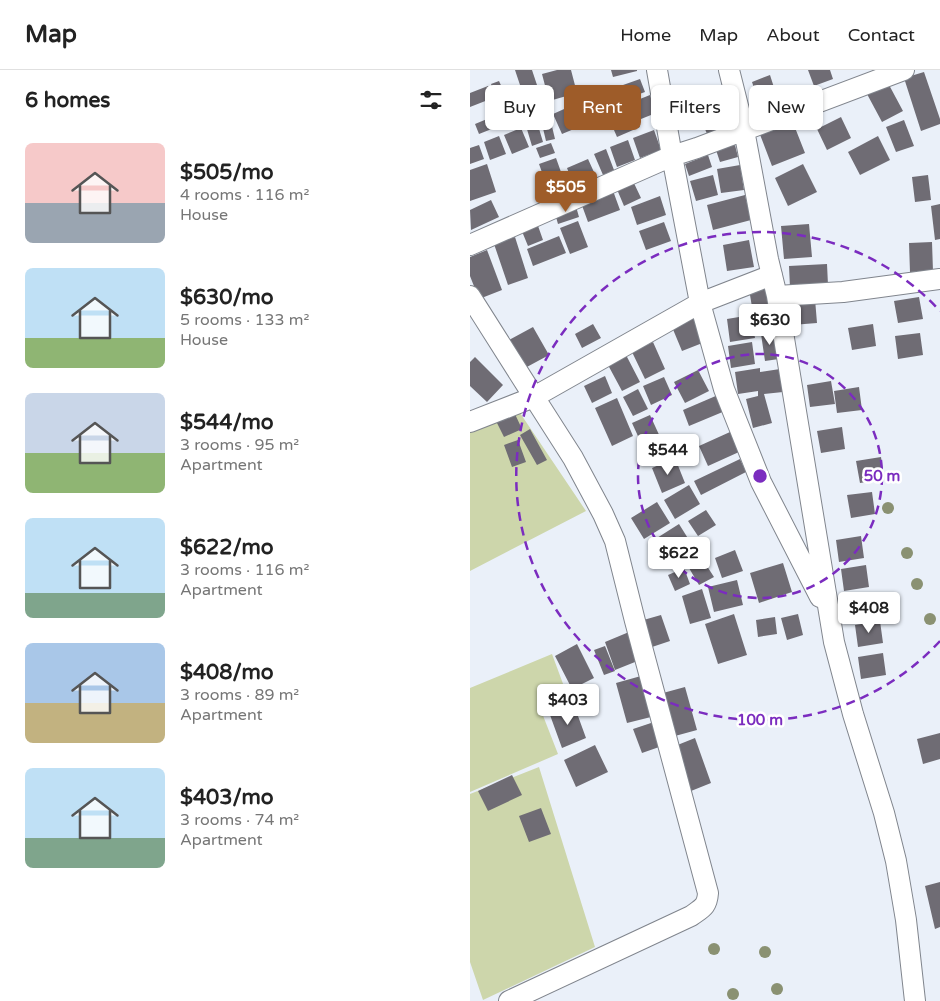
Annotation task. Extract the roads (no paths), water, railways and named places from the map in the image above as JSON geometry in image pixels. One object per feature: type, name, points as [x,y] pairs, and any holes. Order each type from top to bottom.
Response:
[{"type":"street","points":[[657,70],[700,303],[724,389],[758,473],[828,613]]},
{"type":"street","points":[[729,70],[744,130],[768,259],[778,296],[828,613],[843,678],[884,813],[896,861],[906,920],[915,1001]]},
{"type":"street","points":[[470,245],[672,156],[902,70]]},
{"type":"street","points":[[470,422],[534,397],[700,303],[772,275]]},
{"type":"street","points":[[778,296],[843,292],[940,279]]},
{"type":"street","points":[[470,296],[573,458],[615,541],[708,893],[708,901],[705,906],[691,916],[509,1001]]}]
